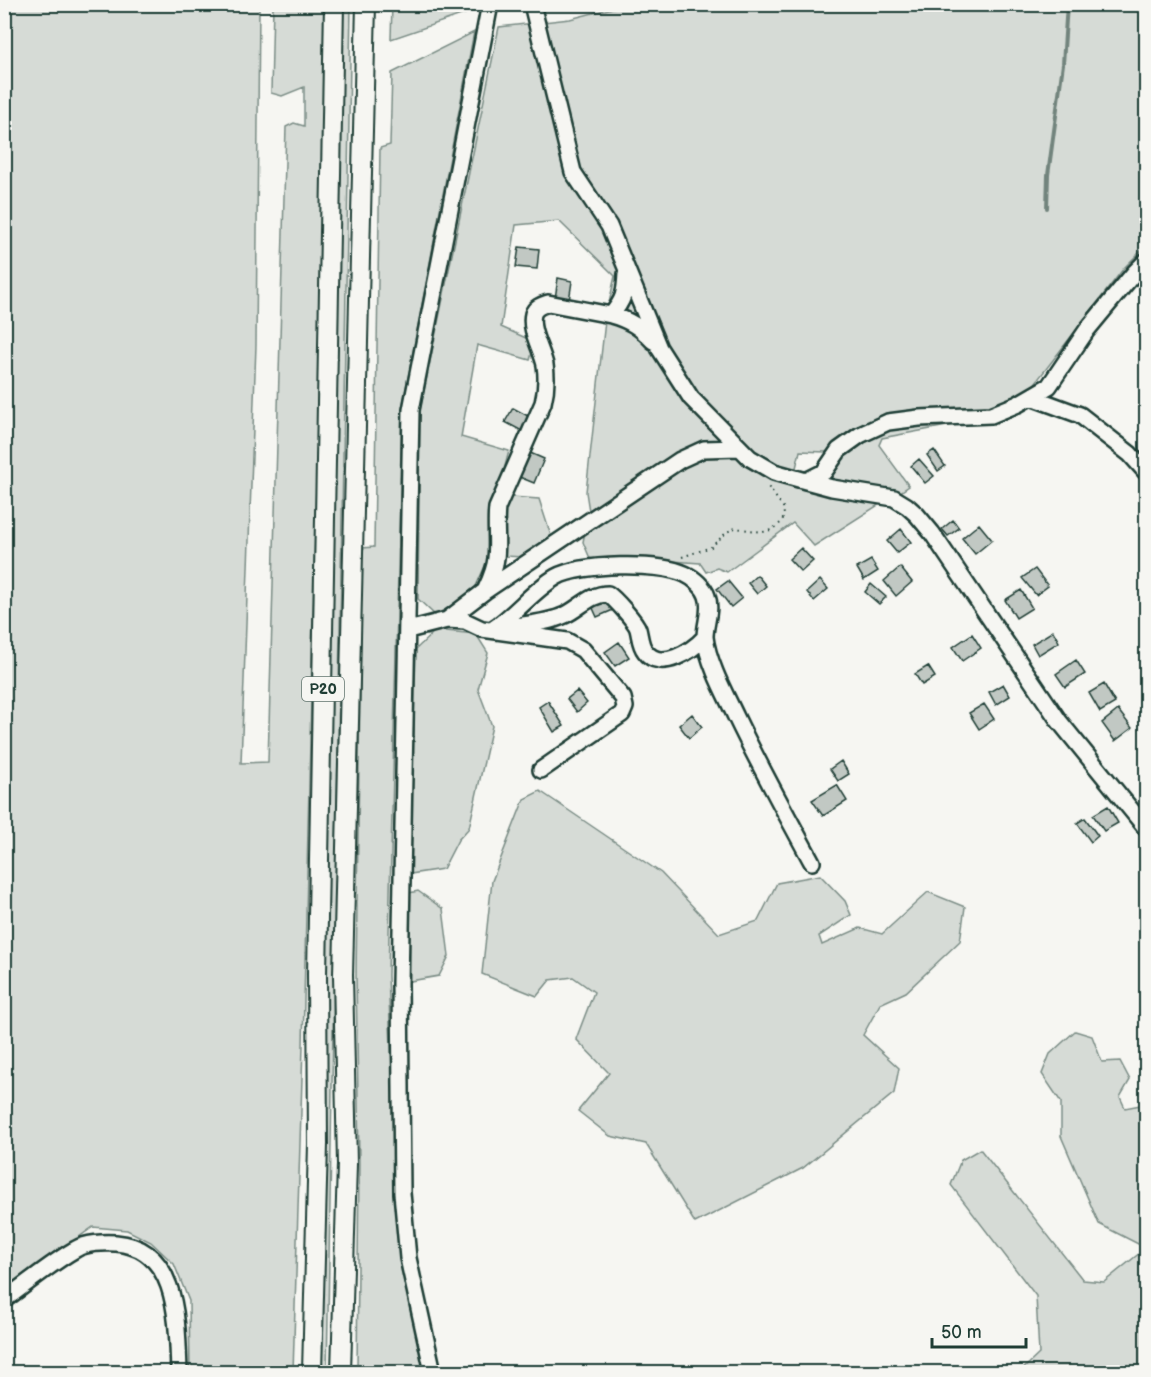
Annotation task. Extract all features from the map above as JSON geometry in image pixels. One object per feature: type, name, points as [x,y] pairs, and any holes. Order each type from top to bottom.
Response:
[{"type":"main road","name":"Р20","points":[[312,1372],[318,1144],[318,951],[334,4]]},
{"type":"main road","name":"Р20","points":[[341,1372],[348,1164],[343,975],[366,4]]},
{"type":"street","points":[[433,1372],[408,1257],[402,1193],[400,983],[411,410],[490,4]]},
{"type":"street","points":[[532,4],[573,172],[609,226],[658,348]]},
{"type":"street","points":[[806,481],[824,472],[839,450],[860,435],[888,422],[919,418],[991,415],[1049,386],[1087,330],[1146,261]]},
{"type":"street","points":[[611,315],[622,303],[626,268]]},
{"type":"street","points":[[485,591],[494,571],[497,508],[543,403],[546,390],[545,366],[534,328],[533,314],[538,307],[548,303],[629,320],[643,330],[658,348],[692,398],[750,458],[774,472],[806,481],[894,498],[917,515],[932,533],[1059,721],[1146,828]]},
{"type":"street","points":[[1031,397],[1080,415],[1130,454],[1146,472]]},
{"type":"street","points":[[447,620],[485,591],[680,460],[704,449],[739,448]]},
{"type":"street","points":[[493,629],[510,618],[533,593],[557,576],[573,570],[597,566],[668,569],[685,574],[700,584],[707,596],[710,615],[705,637],[715,671],[760,768],[812,862]]},
{"type":"street","points":[[493,629],[552,620],[568,614],[582,602],[601,594],[608,594],[637,627],[645,651],[652,658],[671,659],[693,648],[705,637]]},
{"type":"street","points":[[408,630],[447,620],[465,621],[482,628],[567,641],[583,650],[623,698],[625,707],[622,714],[541,770]]},
{"type":"street","points":[[4,1300],[77,1248],[108,1242],[131,1244],[155,1261],[170,1284],[177,1320],[178,1372]]},
{"type":"path","points":[[668,569],[683,556],[711,547],[727,532],[735,528],[771,531],[782,522],[783,507],[765,483]]},
{"type":"shaded area","points":[[351,4],[327,1372],[318,1372],[341,5]]},
{"type":"shaded area","points":[[392,4],[477,5],[476,10],[391,39]]},
{"type":"shaded area","points":[[628,4],[1146,5],[1146,246],[1124,268],[1026,395],[991,411],[886,418],[853,430],[826,452],[800,451],[796,468],[777,468],[749,452],[743,465],[777,481],[826,495],[880,504],[814,546],[793,523],[727,572],[717,568],[706,572],[700,563],[644,559],[621,563],[592,563],[583,542],[589,511],[586,492],[605,321],[615,276],[559,221],[516,225],[501,327],[535,342],[530,360],[477,345],[461,437],[509,451],[497,496],[539,499],[551,536],[524,557],[504,556],[485,566],[472,595],[435,615],[418,599],[420,410],[499,27],[570,19]]},
{"type":"shaded area","points":[[5,5],[259,5],[256,345],[241,763],[268,762],[286,127],[294,123],[304,126],[304,87],[282,96],[271,93],[273,5],[327,5],[303,1045],[293,1372],[190,1372],[189,1301],[174,1264],[151,1242],[127,1230],[93,1227],[5,1290]]},
{"type":"shaded area","points":[[474,32],[402,409],[388,975],[397,1193],[428,1372],[357,1372],[359,1163],[356,975],[362,548],[374,547],[380,148],[390,145],[392,73]]},
{"type":"shaded area","points":[[985,419],[882,438],[879,445],[909,486],[896,495],[828,483],[827,478],[847,450],[889,425]]},
{"type":"shaded area","points":[[436,630],[476,634],[488,653],[478,689],[492,726],[469,828],[458,840],[443,869],[410,874],[416,649]]},
{"type":"shaded area","points":[[540,791],[661,873],[719,934],[758,921],[777,883],[820,875],[845,901],[851,915],[819,936],[822,945],[860,928],[882,934],[928,892],[965,907],[960,941],[906,992],[880,1004],[863,1035],[899,1068],[894,1093],[803,1168],[695,1223],[646,1144],[610,1136],[578,1111],[609,1073],[576,1039],[594,992],[573,977],[550,980],[537,996],[482,974],[492,881],[524,799]]},
{"type":"shaded area","points":[[418,891],[443,909],[449,956],[439,976],[410,981],[409,893]]},
{"type":"shaded area","points":[[1075,1031],[1092,1036],[1102,1062],[1120,1061],[1130,1080],[1120,1097],[1125,1108],[1146,1104],[1146,1248],[1099,1224],[1061,1136],[1061,1102],[1042,1074],[1050,1054]]},
{"type":"shaded area","points":[[980,1149],[1083,1280],[1104,1282],[1146,1248],[1146,1372],[1020,1372],[1039,1354],[1036,1296],[951,1185],[961,1160]]},
{"type":"building","points":[[519,247],[539,249],[537,269],[516,267]]},
{"type":"building","points":[[558,278],[572,281],[569,301],[555,299]]},
{"type":"building","points":[[513,408],[530,417],[522,431],[505,422]]},
{"type":"building","points":[[934,450],[945,466],[938,471],[927,455]]},
{"type":"building","points":[[528,452],[544,459],[534,483],[517,476]]},
{"type":"building","points":[[919,459],[934,476],[925,483],[911,466]]},
{"type":"building","points":[[953,520],[959,528],[948,536],[942,529]]},
{"type":"building","points":[[979,524],[992,540],[975,554],[962,538]]},
{"type":"building","points":[[901,529],[911,542],[897,553],[887,541]]},
{"type":"building","points":[[801,548],[813,561],[801,572],[789,559]]},
{"type":"building","points":[[871,560],[878,571],[864,580],[857,568]]},
{"type":"building","points":[[900,567],[912,582],[896,596],[884,581]]},
{"type":"building","points":[[1035,569],[1048,586],[1036,595],[1022,578]]},
{"type":"building","points":[[757,575],[766,586],[757,594],[748,583]]},
{"type":"building","points":[[820,580],[828,589],[814,601],[807,592]]},
{"type":"building","points":[[728,581],[742,598],[731,607],[717,589]]},
{"type":"building","points":[[871,584],[886,597],[879,604],[865,592]]},
{"type":"building","points":[[1021,590],[1032,608],[1016,618],[1005,600]]},
{"type":"building","points":[[608,599],[613,610],[597,617],[592,606]]},
{"type":"building","points":[[1053,631],[1059,642],[1038,655],[1032,644]]},
{"type":"building","points":[[972,634],[981,648],[962,661],[953,647]]},
{"type":"building","points":[[619,642],[629,657],[615,666],[605,652]]},
{"type":"building","points":[[1076,660],[1085,674],[1065,687],[1056,674]]},
{"type":"building","points":[[928,666],[935,677],[922,685],[915,674]]},
{"type":"building","points":[[1003,684],[1010,696],[996,705],[989,692]]},
{"type":"building","points":[[1104,684],[1115,703],[1100,712],[1089,693]]},
{"type":"building","points":[[577,691],[587,703],[577,712],[567,699]]},
{"type":"building","points":[[548,701],[564,726],[554,732],[539,707]]},
{"type":"building","points":[[984,704],[994,719],[979,729],[969,713]]},
{"type":"building","points":[[1118,710],[1132,728],[1115,741],[1102,723]]},
{"type":"building","points":[[692,714],[702,727],[689,738],[679,725]]},
{"type":"building","points":[[841,761],[849,774],[838,781],[830,769]]},
{"type":"building","points":[[837,785],[847,801],[823,816],[812,800]]},
{"type":"building","points":[[1108,806],[1118,823],[1104,831],[1093,815]]},
{"type":"building","points":[[1085,818],[1098,836],[1091,842],[1077,823]]},
{"type":"waterway","points":[[1047,208],[1048,175],[1063,64],[1067,4]]}]
